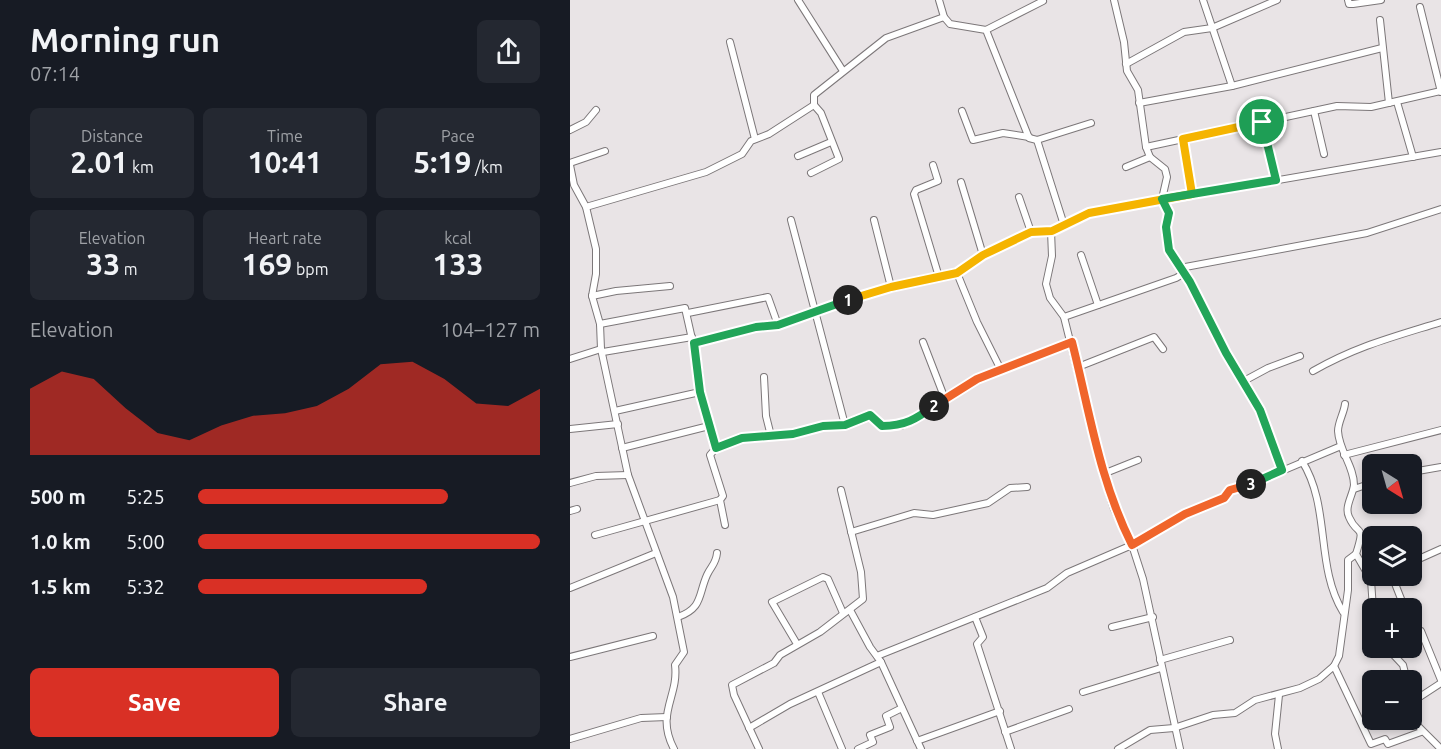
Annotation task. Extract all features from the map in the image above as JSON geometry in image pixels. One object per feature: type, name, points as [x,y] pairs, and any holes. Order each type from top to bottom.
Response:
[{"type":"street","points":[[798,0],[843,71]]},
{"type":"street","points":[[939,0],[944,17],[950,24],[986,30],[1043,1]]},
{"type":"street","points":[[1114,0],[1127,71],[1138,90],[1146,147],[1150,157],[1165,169],[1167,177],[1162,199],[1169,213],[1166,227],[1169,250],[1190,282],[1242,382],[1260,410],[1282,470]]},
{"type":"street","points":[[1203,0],[1232,86]]},
{"type":"street","points":[[1348,0],[1349,4],[1353,4],[1381,0]]},
{"type":"street","points":[[1126,64],[1184,32],[1212,28],[1274,1]]},
{"type":"street","points":[[1146,147],[1337,106],[1371,106],[1441,92],[1420,7]]},
{"type":"street","points":[[811,173],[838,160],[821,113],[814,105],[814,95],[886,38],[944,17]]},
{"type":"street","points":[[1380,20],[1389,103]]},
{"type":"street","points":[[986,30],[1029,138]]},
{"type":"street","points":[[730,42],[755,139]]},
{"type":"street","points":[[1139,103],[1232,86],[1382,48]]},
{"type":"street","points":[[1397,102],[1413,157]]},
{"type":"street","points":[[586,207],[706,172],[742,154],[755,139],[769,134],[814,105]]},
{"type":"street","points":[[570,130],[586,122],[596,110]]},
{"type":"street","points":[[962,111],[973,140],[1003,133],[1037,140],[1091,123]]},
{"type":"street","points":[[1314,111],[1324,154]]},
{"type":"street","points":[[1262,122],[1276,180]]},
{"type":"street","points":[[1183,139],[1192,194]]},
{"type":"street","points":[[1037,140],[1064,225]]},
{"type":"street","points":[[798,156],[831,142]]},
{"type":"street","points":[[605,151],[570,164],[574,185],[586,207],[596,249],[596,274],[592,296],[600,324],[602,351],[628,475],[678,617],[684,652],[675,665],[676,676],[667,703],[666,734],[674,749]]},
{"type":"street","points":[[570,359],[602,351],[693,340],[756,327],[778,325],[891,287],[957,273],[983,255],[1031,232],[1052,231],[1089,213],[1441,152]]},
{"type":"street","points":[[1126,166],[1150,157]]},
{"type":"street","points":[[933,165],[938,181],[916,190],[914,194],[939,277]]},
{"type":"street","points":[[961,182],[983,255]]},
{"type":"street","points":[[1019,197],[1031,232]]},
{"type":"street","points":[[1180,268],[1367,233],[1441,209]]},
{"type":"street","points":[[791,220],[845,425]]},
{"type":"street","points":[[874,220],[891,287]]},
{"type":"street","points":[[1052,231],[1052,255],[1046,284],[1050,298],[1064,317],[1072,342],[1102,474],[1114,509],[1132,545],[1153,617],[1160,664],[1180,749]]},
{"type":"street","points":[[1081,255],[1098,305]]},
{"type":"street","points":[[1064,317],[1176,278],[1183,274],[1180,268]]},
{"type":"street","points":[[957,273],[977,322],[1001,370]]},
{"type":"street","points":[[592,296],[616,291],[670,286]]},
{"type":"street","points":[[688,313],[768,297],[778,325]]},
{"type":"street","points":[[600,324],[685,308],[693,340],[700,392],[716,448]]},
{"type":"street","points":[[1313,371],[1348,351],[1385,337],[1441,322]]},
{"type":"street","points":[[1078,367],[1154,337],[1163,349]]},
{"type":"street","points":[[923,342],[945,399]]},
{"type":"street","points":[[725,525],[720,500],[723,496],[722,488],[710,455],[716,448],[742,438],[793,434],[823,426],[845,425],[870,415],[882,426],[901,426],[913,421],[977,379],[1072,342]]},
{"type":"street","points":[[1242,382],[1268,368],[1300,356]]},
{"type":"street","points":[[764,377],[766,416],[771,436]]},
{"type":"street","points":[[615,411],[700,392]]},
{"type":"street","points":[[1118,749],[1150,730],[1174,728],[1205,717],[1235,713],[1255,700],[1279,695],[1319,679],[1334,666],[1343,638],[1348,590],[1348,560],[1356,554],[1362,537],[1361,530],[1349,518],[1348,509],[1354,489],[1353,472],[1341,446],[1338,431],[1345,404]]},
{"type":"street","points":[[570,429],[618,424]]},
{"type":"street","points":[[622,448],[709,426]]},
{"type":"street","points":[[1344,454],[1441,430]]},
{"type":"street","points":[[748,728],[879,659],[1047,588],[1067,573],[1132,545],[1185,514],[1224,498],[1230,490],[1341,446]]},
{"type":"street","points":[[1102,474],[1138,460]]},
{"type":"street","points":[[1302,461],[1314,479],[1325,540],[1328,579],[1344,612]]},
{"type":"street","points":[[1422,470],[1441,467]]},
{"type":"street","points":[[570,483],[596,476],[628,475]]},
{"type":"street","points":[[1354,489],[1362,486]]},
{"type":"street","points":[[851,532],[914,513],[933,515],[981,505],[1010,488],[1027,487]]},
{"type":"street","points":[[759,749],[748,728],[732,684],[774,663],[797,644],[820,632],[863,599],[861,572],[841,490]]},
{"type":"street","points":[[595,535],[720,500]]},
{"type":"street","points":[[1422,558],[1441,549]]},
{"type":"street","points":[[570,588],[656,553]]},
{"type":"street","points":[[678,617],[687,614],[701,598],[708,571],[716,564],[717,553]]},
{"type":"street","points":[[1356,554],[1362,564]]},
{"type":"street","points":[[797,644],[772,602],[823,577],[828,579],[843,613]]},
{"type":"street","points":[[850,609],[879,659],[921,749]]},
{"type":"street","points":[[975,617],[982,637],[977,644],[1011,749]]},
{"type":"street","points":[[1112,627],[1153,617]]},
{"type":"street","points":[[1422,634],[1441,681],[1422,694]]},
{"type":"street","points":[[570,657],[653,636]]},
{"type":"street","points":[[1083,692],[1230,640]]},
{"type":"street","points":[[1334,666],[1371,744],[1385,739],[1388,744],[1421,732],[1441,749]]},
{"type":"street","points":[[818,692],[842,749]]},
{"type":"street","points":[[1278,749],[1275,734],[1279,695]]},
{"type":"street","points":[[858,749],[873,742],[870,735],[890,727],[886,716],[902,708]]},
{"type":"street","points":[[1005,732],[1069,709]]},
{"type":"street","points":[[917,741],[1000,711]]},
{"type":"street","points":[[570,736],[640,718],[667,717]]},
{"type":"route","points":[[1262,122],[1183,139],[1192,194],[1162,199],[1127,207],[1089,213],[1052,231],[1031,232],[983,255],[957,273],[891,287],[815,311],[794,321],[756,327],[694,343],[700,392],[716,448],[742,438],[793,434],[823,426],[845,425],[870,415],[882,426],[901,426],[913,421],[977,379],[1072,342],[1102,474],[1114,509],[1132,545],[1185,514],[1224,498],[1230,490],[1251,484],[1282,470],[1260,410],[1226,353],[1190,282],[1169,250],[1166,227],[1169,213],[1162,199],[1192,194],[1276,180],[1262,122]]}]
